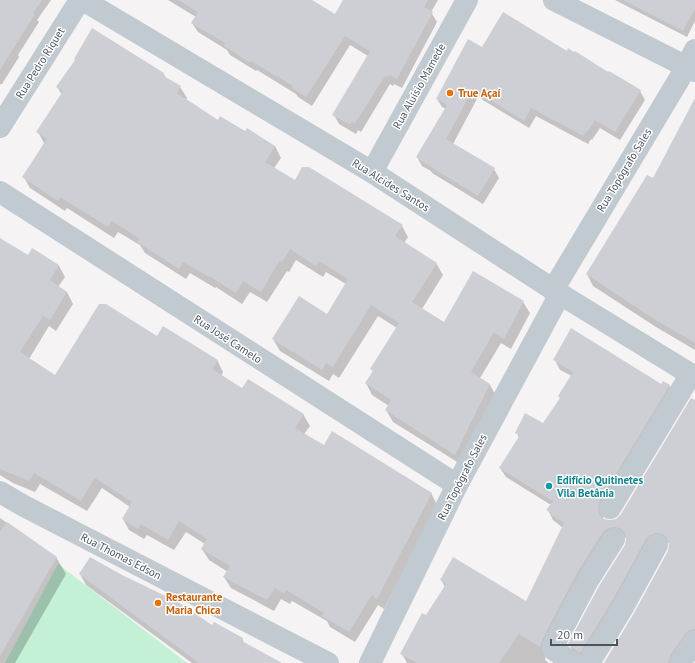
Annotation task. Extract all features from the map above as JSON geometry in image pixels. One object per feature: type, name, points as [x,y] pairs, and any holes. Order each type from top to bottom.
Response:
[{"type":"street","name":"Rua Pedro Riquet","points":[[0,127],[82,0]]},
{"type":"street","name":"Rua Alcides Santos","points":[[82,0],[372,172],[556,292],[693,376]]},
{"type":"street","name":"Rua Aluísio Mamede","points":[[372,172],[466,0]]},
{"type":"street","points":[[554,0],[692,63]]},
{"type":"street","name":"Rua Topógrafo Sales","points":[[370,663],[457,485],[556,292],[692,63]]},
{"type":"street","name":"Rua José Camelo","points":[[0,192],[457,485]]},
{"type":"street","points":[[610,508],[693,376]]},
{"type":"street","name":"Rua Thomas Edson","points":[[0,492],[31,510],[328,663]]},
{"type":"street","points":[[569,660],[553,649],[553,646],[588,580],[614,539]]},
{"type":"street","points":[[589,663],[623,607],[657,545]]},
{"type":"street","points":[[680,663],[695,641]]},
{"type":"green space","points":[[58,564],[187,663],[5,663]]},
{"type":"building","points":[[0,0],[42,0],[33,13],[35,14],[0,70]]},
{"type":"building","points":[[178,0],[312,0],[335,14],[343,0],[428,0],[424,7],[433,12],[397,79],[389,75],[388,77],[385,76],[355,123],[352,122],[350,125],[332,115],[370,51],[345,36],[306,97],[292,88],[293,86],[251,61],[250,63],[224,46],[225,43],[191,23],[198,12]]},
{"type":"building","points":[[623,0],[695,0],[695,9],[683,31]]},
{"type":"building","points":[[503,12],[567,51],[568,48],[574,52],[575,51],[608,72],[609,71],[641,90],[615,132],[595,120],[583,136],[531,108],[524,121],[473,89],[446,139],[495,168],[478,196],[416,157],[447,105],[436,99],[468,39],[482,47]]},
{"type":"building","points":[[92,28],[164,73],[162,75],[181,86],[177,93],[218,120],[220,116],[245,131],[247,128],[275,146],[265,162],[295,180],[302,167],[309,167],[403,225],[395,236],[437,263],[412,302],[444,322],[473,271],[524,301],[504,339],[494,332],[471,372],[490,384],[455,455],[385,410],[391,400],[365,383],[373,371],[370,369],[399,323],[371,305],[333,367],[326,363],[322,370],[272,339],[299,296],[327,314],[348,279],[319,261],[316,266],[290,249],[282,262],[280,260],[261,292],[243,281],[236,293],[183,262],[179,269],[137,242],[139,238],[112,221],[108,227],[60,197],[58,201],[22,177],[47,139],[36,132],[63,91],[56,87],[75,60],[74,59]]},
{"type":"building","points":[[695,98],[695,343],[649,316],[586,274],[647,175],[653,178]]},
{"type":"building","points":[[0,238],[28,255],[32,248],[59,265],[50,280],[67,292],[50,320],[43,316],[20,352],[55,375],[99,304],[106,304],[157,336],[163,326],[218,360],[212,369],[242,388],[248,379],[304,414],[295,428],[324,445],[332,431],[432,493],[377,599],[372,595],[349,632],[322,616],[324,613],[286,590],[284,594],[275,588],[267,600],[223,577],[230,566],[201,549],[207,539],[179,521],[168,540],[141,524],[138,529],[122,519],[132,502],[95,478],[81,501],[34,473],[29,481],[0,469]]},
{"type":"building","points":[[571,328],[661,384],[663,381],[670,385],[599,502],[599,514],[604,519],[616,519],[621,514],[691,398],[695,400],[695,629],[689,630],[685,634],[670,656],[668,663],[604,663],[634,613],[668,551],[669,544],[667,538],[663,534],[656,533],[650,535],[646,539],[612,601],[580,653],[568,644],[599,586],[625,545],[625,533],[620,528],[614,527],[608,528],[603,532],[577,573],[542,640],[540,647],[519,634],[499,663],[417,663],[400,654],[422,613],[426,615],[446,584],[440,580],[453,557],[526,601],[564,523],[546,510],[553,501],[499,468],[520,435],[515,433],[525,413],[543,423],[560,398],[558,396],[573,372],[553,360]]},
{"type":"building","points":[[7,522],[57,557],[0,656],[0,531]]},
{"type":"building","points":[[90,557],[122,575],[178,602],[212,625],[214,622],[243,638],[242,641],[282,663],[199,663],[79,574]]},
{"type":"place","name":"True Açaí","points":[[450,93]]},
{"type":"place","name":"Edifício Quitinetes Vila Betânia","points":[[549,486]]},
{"type":"place","name":"Restaurante Maria Chica","points":[[158,603]]}]
